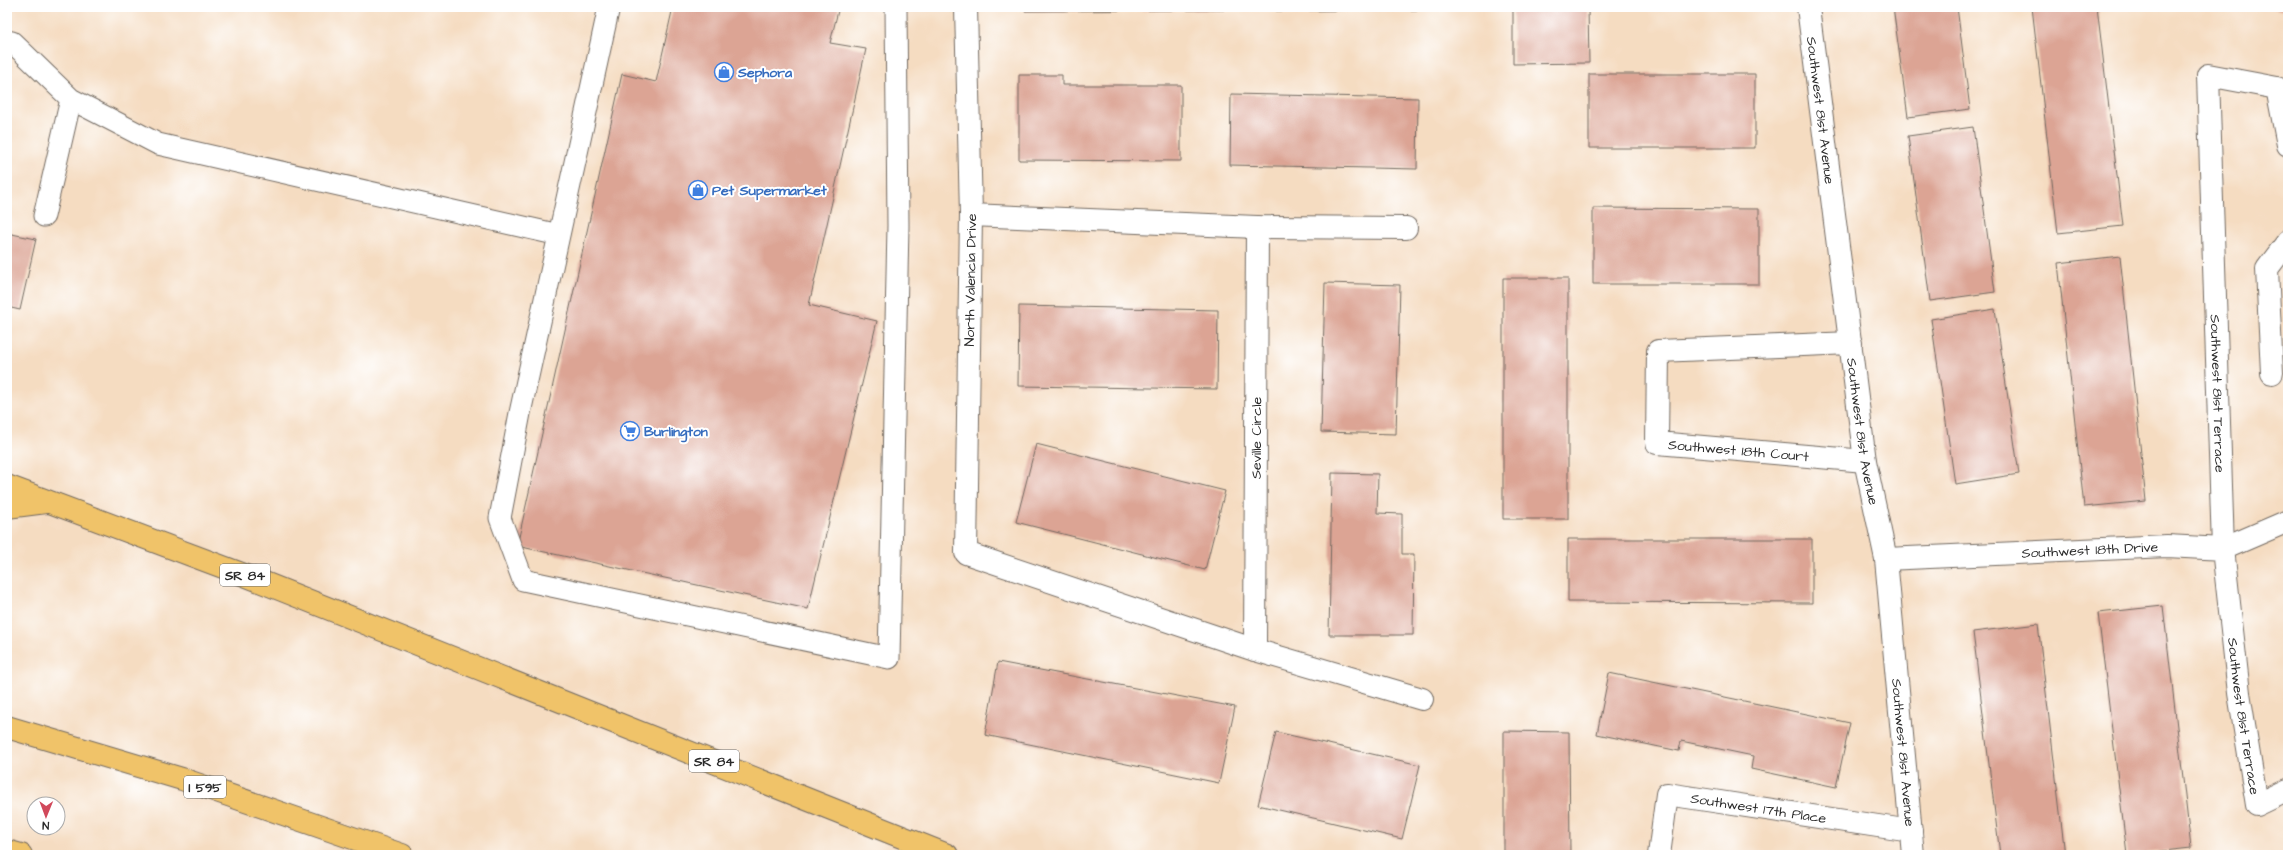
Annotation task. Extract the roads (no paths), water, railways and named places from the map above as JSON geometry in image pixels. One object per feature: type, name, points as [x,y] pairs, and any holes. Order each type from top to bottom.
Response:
[{"type":"main road","name":"SR 84","points":[[7,486],[247,576],[947,855]]},
{"type":"main road","points":[[7,507],[50,502]]},
{"type":"main road","name":"I 595","points":[[7,726],[182,779],[402,855]]},
{"type":"main road","points":[[7,851],[21,855]]},
{"type":"street","name":"North Valencia Drive","points":[[966,7],[971,215],[966,554],[1255,650]]},
{"type":"street","name":"Southwest 81st Avenue","points":[[1808,7],[1865,461],[1886,558],[1914,855]]},
{"type":"street","name":"Southwest 81st Terrace","points":[[2288,145],[2277,88],[2208,75],[2223,549],[2239,693],[2257,805],[2288,790]]},
{"type":"street","points":[[971,215],[1257,227],[1406,228]]},
{"type":"street","name":"Seville Circle","points":[[1255,650],[1257,227]]},
{"type":"street","points":[[2272,374],[2267,269],[2288,241]]},
{"type":"street","name":"Southwest 18th Court","points":[[1851,344],[1658,351],[1657,443],[1865,461]]},
{"type":"street","name":"Southwest 18th Drive","points":[[1886,558],[2167,546],[2223,549],[2287,524]]},
{"type":"street","points":[[1255,650],[1422,699]]},
{"type":"street","name":"Southwest 17th Place","points":[[1659,855],[1667,794],[1911,831]]},
{"type":"lane","points":[[609,7],[520,413],[500,518],[523,580],[889,658],[898,226],[896,7]]},
{"type":"lane","points":[[9,42],[71,99],[158,144],[559,234]]},
{"type":"lane","points":[[44,216],[71,99]]},
{"type":"place","name":"Sephora","points":[[724,72]]},
{"type":"place","name":"Pet Supermarket","points":[[698,190]]},
{"type":"place","name":"Burlington","points":[[630,431]]}]
